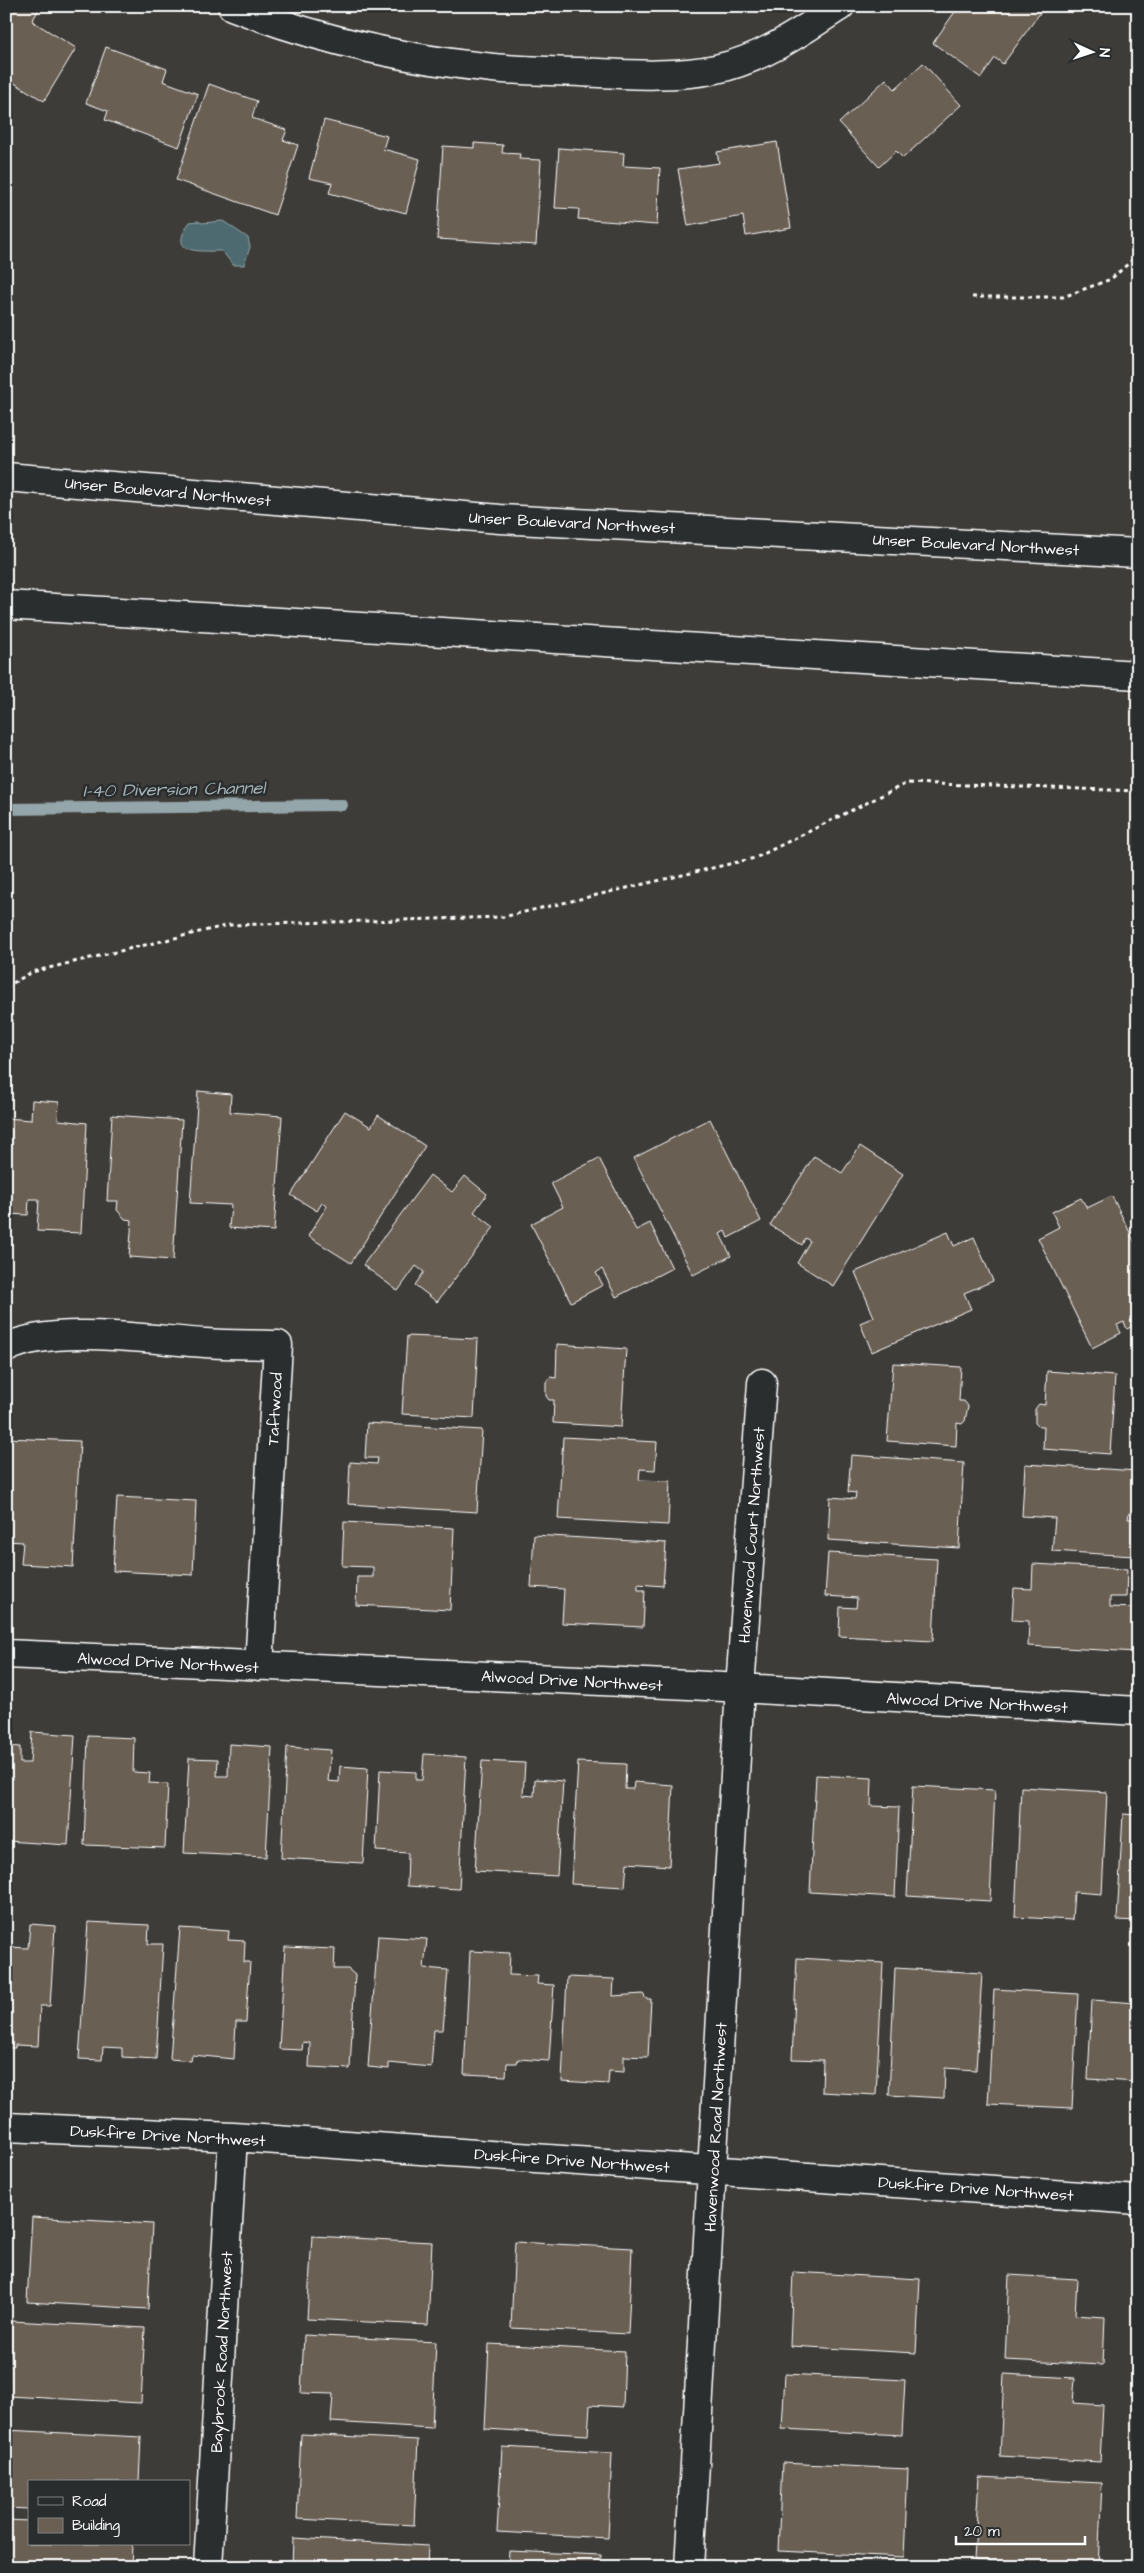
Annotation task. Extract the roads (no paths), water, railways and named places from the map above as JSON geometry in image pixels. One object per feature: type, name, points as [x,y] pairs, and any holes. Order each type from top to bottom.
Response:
[{"type":"street","points":[[232,6],[278,15],[339,42],[418,58],[493,68],[646,75],[716,69],[781,45],[840,6]]},
{"type":"street","name":"Unser Boulevard Northwest","points":[[6,477],[500,519],[1138,553]]},
{"type":"street","points":[[6,605],[1138,675]]},
{"type":"street","name":"Taftwood","points":[[6,1348],[22,1340],[86,1335],[207,1344],[278,1345],[259,1666]]},
{"type":"street","name":"Havenwood Court Northwest","points":[[740,1688],[762,1382]]},
{"type":"street","name":"Alwood Drive Northwest","points":[[6,1654],[740,1688],[1138,1711]]},
{"type":"street","name":"Havenwood Road Northwest","points":[[689,2567],[740,1688]]},
{"type":"street","name":"Duskfire Drive Northwest","points":[[6,2127],[233,2137],[1138,2200]]},
{"type":"street","name":"Baybrook Road Northwest","points":[[208,2567],[233,2137]]},
{"type":"water","points":[[198,221],[202,223],[223,221],[248,238],[250,247],[244,265],[233,265],[222,251],[196,251],[184,246],[182,240],[190,222]]},
{"type":"waterway","name":"I-40 Diversion Channel","points":[[6,809],[342,805]]}]
